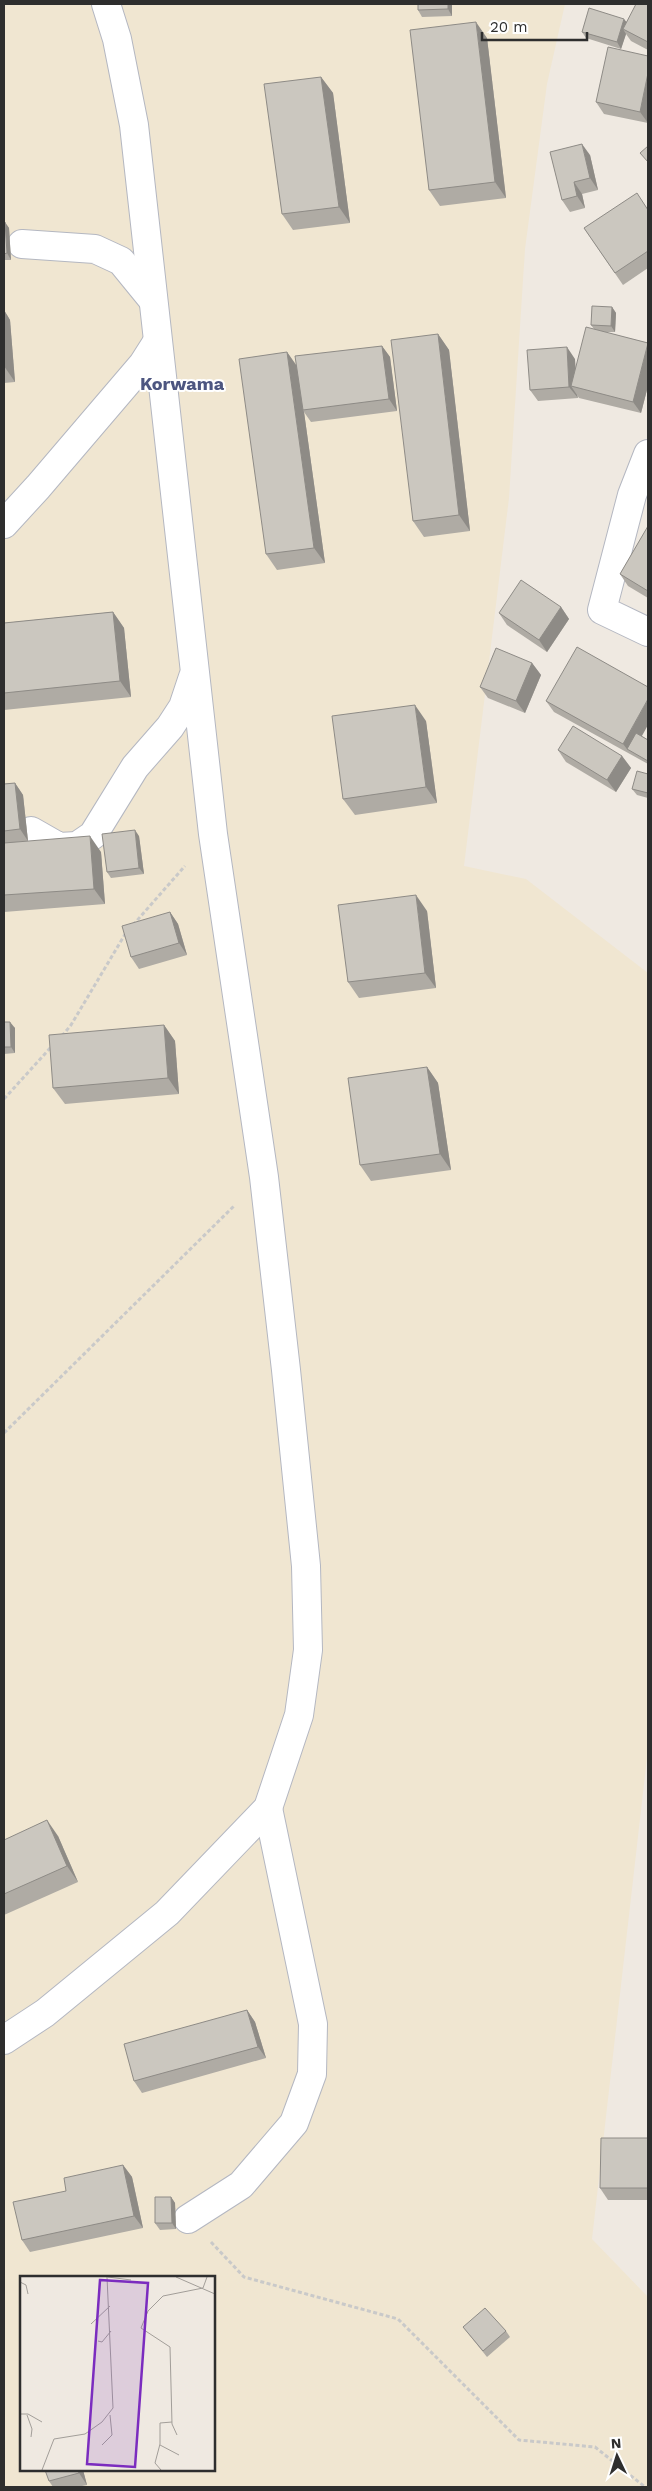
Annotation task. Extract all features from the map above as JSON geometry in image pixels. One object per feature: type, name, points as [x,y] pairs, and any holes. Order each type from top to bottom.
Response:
[{"type":"street","points":[[4,2040],[44,2013],[167,1913],[268,1808],[299,1715],[308,1650],[305,1556],[264,1176],[213,834],[134,125],[117,39],[106,4]]},
{"type":"street","points":[[22,244],[95,249],[121,261],[152,299]]},
{"type":"street","points":[[4,524],[143,364],[157,342]]},
{"type":"street","points":[[648,454],[632,495],[602,610],[648,632]]},
{"type":"street","points":[[31,831],[59,846],[77,846],[93,835],[135,767],[170,727],[183,707],[195,672]]},
{"type":"street","points":[[188,2219],[241,2185],[265,2158],[294,2123],[312,2074],[312,2024],[268,1808]]},
{"type":"path","points":[[4,1099],[71,1025],[122,937],[213,834]]},
{"type":"path","points":[[4,1433],[264,1176]]},
{"type":"path","points":[[188,2219],[244,2277],[398,2319],[519,2440],[595,2447],[645,2487]]},
{"type":"shaded area","points":[[4,4],[565,4],[547,84],[525,249],[509,498],[464,866],[526,879],[648,973],[648,1749],[592,2239],[648,2297],[648,2487],[4,2487]]},
{"type":"building","points":[[418,4],[448,4],[448,9],[418,10]]},
{"type":"building","points":[[636,4],[648,4],[648,42],[623,29]]},
{"type":"building","points":[[589,8],[624,19],[617,42],[582,32]]},
{"type":"building","points":[[476,22],[495,182],[429,190],[410,30]]},
{"type":"building","points":[[608,47],[648,56],[648,73],[640,112],[596,102]]},
{"type":"building","points":[[321,77],[339,207],[282,214],[264,84]]},
{"type":"building","points":[[582,144],[590,178],[574,182],[577,196],[562,200],[550,152]]},
{"type":"building","points":[[648,146],[648,162],[640,153]]},
{"type":"building","points":[[637,193],[648,210],[648,251],[615,273],[584,228]]},
{"type":"building","points":[[4,222],[7,253],[4,254]]},
{"type":"building","points":[[592,306],[612,307],[611,326],[591,325]]},
{"type":"building","points":[[586,327],[648,343],[633,402],[571,386]]},
{"type":"building","points":[[438,334],[459,515],[413,521],[391,340]]},
{"type":"building","points":[[382,346],[389,399],[303,410],[295,356]]},
{"type":"building","points":[[567,347],[569,387],[530,390],[527,350]]},
{"type":"building","points":[[287,352],[314,548],[266,554],[239,359]]},
{"type":"building","points":[[648,526],[648,591],[620,574]]},
{"type":"building","points":[[521,580],[561,607],[539,640],[499,613]]},
{"type":"building","points":[[113,612],[120,681],[4,693],[4,623]]},
{"type":"building","points":[[577,647],[648,687],[648,699],[623,744],[546,701]]},
{"type":"building","points":[[496,648],[532,663],[516,701],[480,687]]},
{"type":"building","points":[[415,705],[426,787],[343,799],[332,716]]},
{"type":"building","points":[[573,726],[622,756],[607,780],[558,750]]},
{"type":"building","points":[[636,733],[648,740],[648,761],[627,749]]},
{"type":"building","points":[[637,771],[648,774],[648,793],[632,789]]},
{"type":"building","points":[[15,783],[20,829],[4,831],[4,784]]},
{"type":"building","points":[[135,830],[139,868],[107,872],[102,834]]},
{"type":"building","points":[[90,836],[94,889],[4,895],[4,843]]},
{"type":"building","points":[[416,895],[425,973],[348,982],[338,905]]},
{"type":"building","points":[[170,912],[179,943],[131,957],[122,926]]},
{"type":"building","points":[[4,1022],[10,1022],[11,1047],[4,1047]]},
{"type":"building","points":[[164,1025],[168,1078],[53,1088],[49,1035]]},
{"type":"building","points":[[427,1067],[440,1154],[360,1165],[348,1078]]},
{"type":"building","points":[[47,1820],[67,1866],[4,1894],[4,1840]]},
{"type":"building","points":[[247,2010],[258,2047],[134,2081],[124,2044]]},
{"type":"building","points":[[601,2138],[648,2138],[648,2188],[600,2188]]},
{"type":"building","points":[[123,2165],[134,2216],[22,2240],[13,2202],[66,2191],[64,2178]]},
{"type":"building","points":[[155,2197],[171,2197],[172,2223],[155,2223]]},
{"type":"building","points":[[485,2308],[506,2331],[483,2351],[463,2327]]},
{"type":"building","points":[[45,2471],[78,2471],[79,2473],[49,2481]]},
{"type":"district","name":"Korwama","points":[[182,383]]}]
